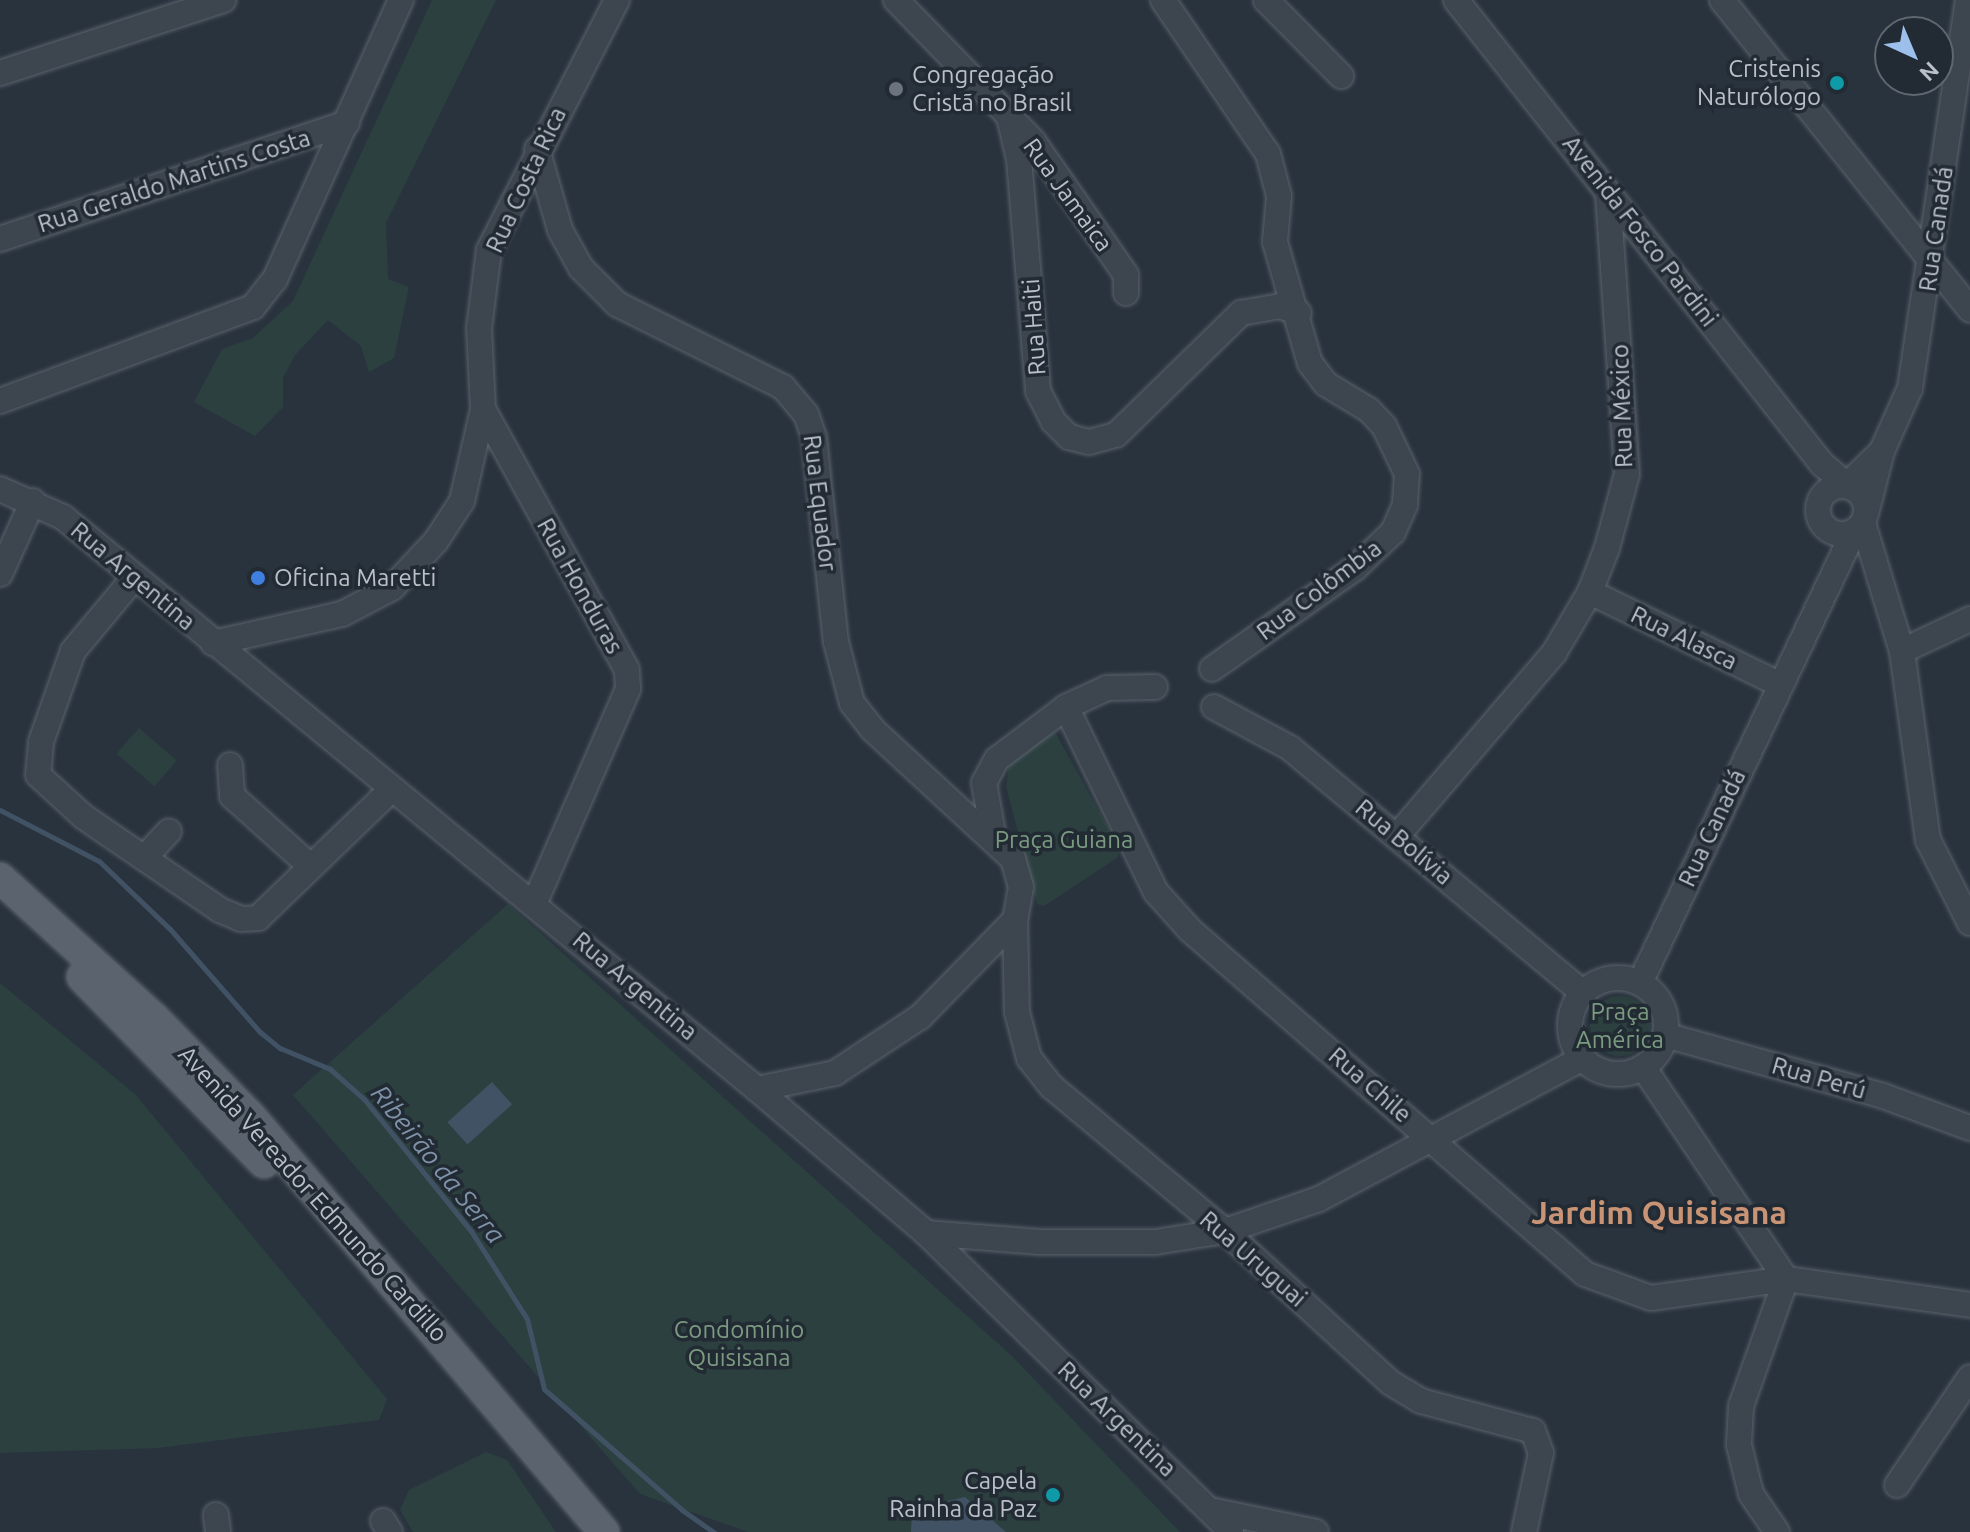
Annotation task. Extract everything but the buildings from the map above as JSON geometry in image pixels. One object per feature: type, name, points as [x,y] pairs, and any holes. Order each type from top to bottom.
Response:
[{"type":"main road","name":"Avenida Vereador Edmundo Cardillo","points":[[0,878],[142,1006],[251,1117],[604,1532]]},
{"type":"main road","name":"Avenida Vereador Edmundo Cardillo","points":[[0,904],[88,982],[248,1145],[585,1532]]},
{"type":"street","points":[[0,73],[223,0]]},
{"type":"street","points":[[0,401],[253,307],[275,279],[401,0]]},
{"type":"street","name":"Rua Costa Rica","points":[[213,643],[342,614],[392,588],[436,541],[462,501],[483,409],[479,328],[489,250],[537,149],[617,0]]},
{"type":"street","name":"Rua Jamaica","points":[[896,0],[1033,141],[1126,275],[1126,293]]},
{"type":"street","name":"Rua Colômbia","points":[[1163,0],[1268,154],[1279,196],[1275,242],[1299,313],[1310,363],[1326,384],[1369,410],[1397,449],[1407,474],[1405,505],[1393,532],[1355,568],[1212,669]]},
{"type":"street","points":[[1266,0],[1341,76]]},
{"type":"street","name":"Avenida Fosco Pardini","points":[[1456,0],[1822,464],[1847,485]]},
{"type":"street","points":[[1722,0],[1933,259],[1970,310]]},
{"type":"street","name":"Rua Canadá","points":[[1640,983],[1779,684],[1861,522],[1882,451],[1910,388],[1933,259],[1968,0]]},
{"type":"street","name":"Rua Haiti","points":[[1009,117],[1019,159],[1038,391],[1053,421],[1069,437],[1089,442],[1116,435],[1241,313],[1280,306],[1299,313]]},
{"type":"street","name":"Rua Geraldo Martins Costa","points":[[0,239],[347,123]]},
{"type":"street","name":"Rua Equador","points":[[537,149],[560,230],[581,268],[617,304],[783,387],[806,414],[814,437],[836,642],[852,703],[872,729],[1013,859],[1021,887],[1015,920]]},
{"type":"street","name":"Rua México","points":[[1398,835],[1554,653],[1590,592],[1627,474],[1608,193]]},
{"type":"street","name":"Rua Honduras","points":[[483,409],[627,670],[628,689],[535,902]]},
{"type":"street","points":[[1820,499],[1832,488],[1847,485],[1882,451]]},
{"type":"street","points":[[1822,464],[1818,514],[1825,527],[1826,586]]},
{"type":"street","points":[[1847,485],[1859,492],[1861,522],[1902,651],[1928,840],[1970,923]]},
{"type":"street","name":"Rua Argentina","points":[[0,489],[33,501],[63,517],[133,579],[391,790],[535,902],[757,1089],[926,1233],[1231,1532]]},
{"type":"street","points":[[0,574],[33,501]]},
{"type":"street","points":[[1825,527],[1839,534],[1861,522]]},
{"type":"street","points":[[133,579],[73,651],[41,742],[38,775],[84,817],[241,919],[258,918],[391,790]]},
{"type":"street","name":"Rua Alasca","points":[[1590,592],[1779,684]]},
{"type":"street","points":[[1902,651],[1970,619]]},
{"type":"street","points":[[994,839],[984,783],[997,759],[1066,707],[1107,688],[1155,687]]},
{"type":"street","name":"Rua Chile","points":[[1066,707],[1156,892],[1190,930],[1585,1274],[1613,1287],[1651,1298],[1786,1279],[1970,1305]]},
{"type":"street","name":"Rua Bolívia","points":[[1214,707],[1290,748],[1398,835],[1583,993]]},
{"type":"street","points":[[230,765],[232,796],[311,867]]},
{"type":"street","points":[[145,857],[169,831]]},
{"type":"street","points":[[757,1089],[835,1073],[920,1017],[1015,920]]},
{"type":"street","name":"Rua Uruguai","points":[[1015,920],[1017,1012],[1029,1058],[1052,1087],[1225,1231],[1391,1383],[1421,1401],[1533,1431],[1541,1453],[1524,1532]]},
{"type":"street","points":[[1610,978],[1640,983],[1661,1005],[1665,1035],[1643,1067],[1604,1073],[1581,1059],[1570,1033],[1570,1018],[1583,993],[1610,978]]},
{"type":"street","name":"Rua Perú","points":[[1665,1035],[1883,1096],[1970,1128]]},
{"type":"street","points":[[926,1233],[1155,1242],[1225,1231],[1319,1199],[1581,1059]]},
{"type":"street","points":[[1643,1067],[1786,1279],[1741,1406],[1739,1445],[1751,1494],[1777,1532]]},
{"type":"street","points":[[1897,1485],[1970,1377]]},
{"type":"street","points":[[1210,1510],[1316,1532]]},
{"type":"green space","points":[[432,0],[496,0],[386,223],[388,279],[409,287],[394,358],[369,372],[361,346],[328,320],[295,355],[283,378],[283,407],[255,436],[194,402],[222,349],[253,338],[293,301]]},
{"type":"green space","points":[[139,728],[177,761],[154,786],[117,754]]},
{"type":"green space","name":"Praça Guiana","points":[[1055,732],[1120,849],[1117,858],[1044,906],[1037,904],[1006,786],[1009,767],[1020,752]]},
{"type":"green space","name":"Condomínio Quisisana","points":[[508,904],[1013,1357],[1180,1532],[748,1532],[640,1494],[293,1095]]},
{"type":"green space","points":[[0,983],[135,1094],[387,1399],[379,1420],[158,1448],[0,1453]]},
{"type":"green space","name":"Praça América","points":[[1620,996],[1641,1005],[1650,1026],[1641,1047],[1620,1056],[1599,1047],[1590,1026],[1599,1005]]},
{"type":"green space","points":[[486,1452],[507,1460],[556,1532],[413,1532],[400,1510],[409,1490]]},
{"type":"water","points":[[492,1082],[512,1104],[467,1144],[447,1122]]},
{"type":"water","points":[[965,1497],[1006,1532],[911,1532],[912,1515],[921,1507]]},
{"type":"waterway","name":"Ribeirão da Serra","points":[[0,810],[99,861],[170,929],[260,1032],[280,1048],[330,1069],[364,1099],[471,1231],[527,1319],[544,1389],[682,1510],[714,1532]]},
{"type":"place","name":"Cristenis Naturólogo","points":[[1837,83]]},
{"type":"place","name":"Congregação Cristã no Brasil","points":[[896,89]]},
{"type":"place","name":"Oficina Maretti","points":[[258,578]]},
{"type":"place","name":"Capela Rainha da Paz","points":[[1053,1495]]},
{"type":"district","name":"Jardim Quisisana","points":[[1659,1212]]}]
